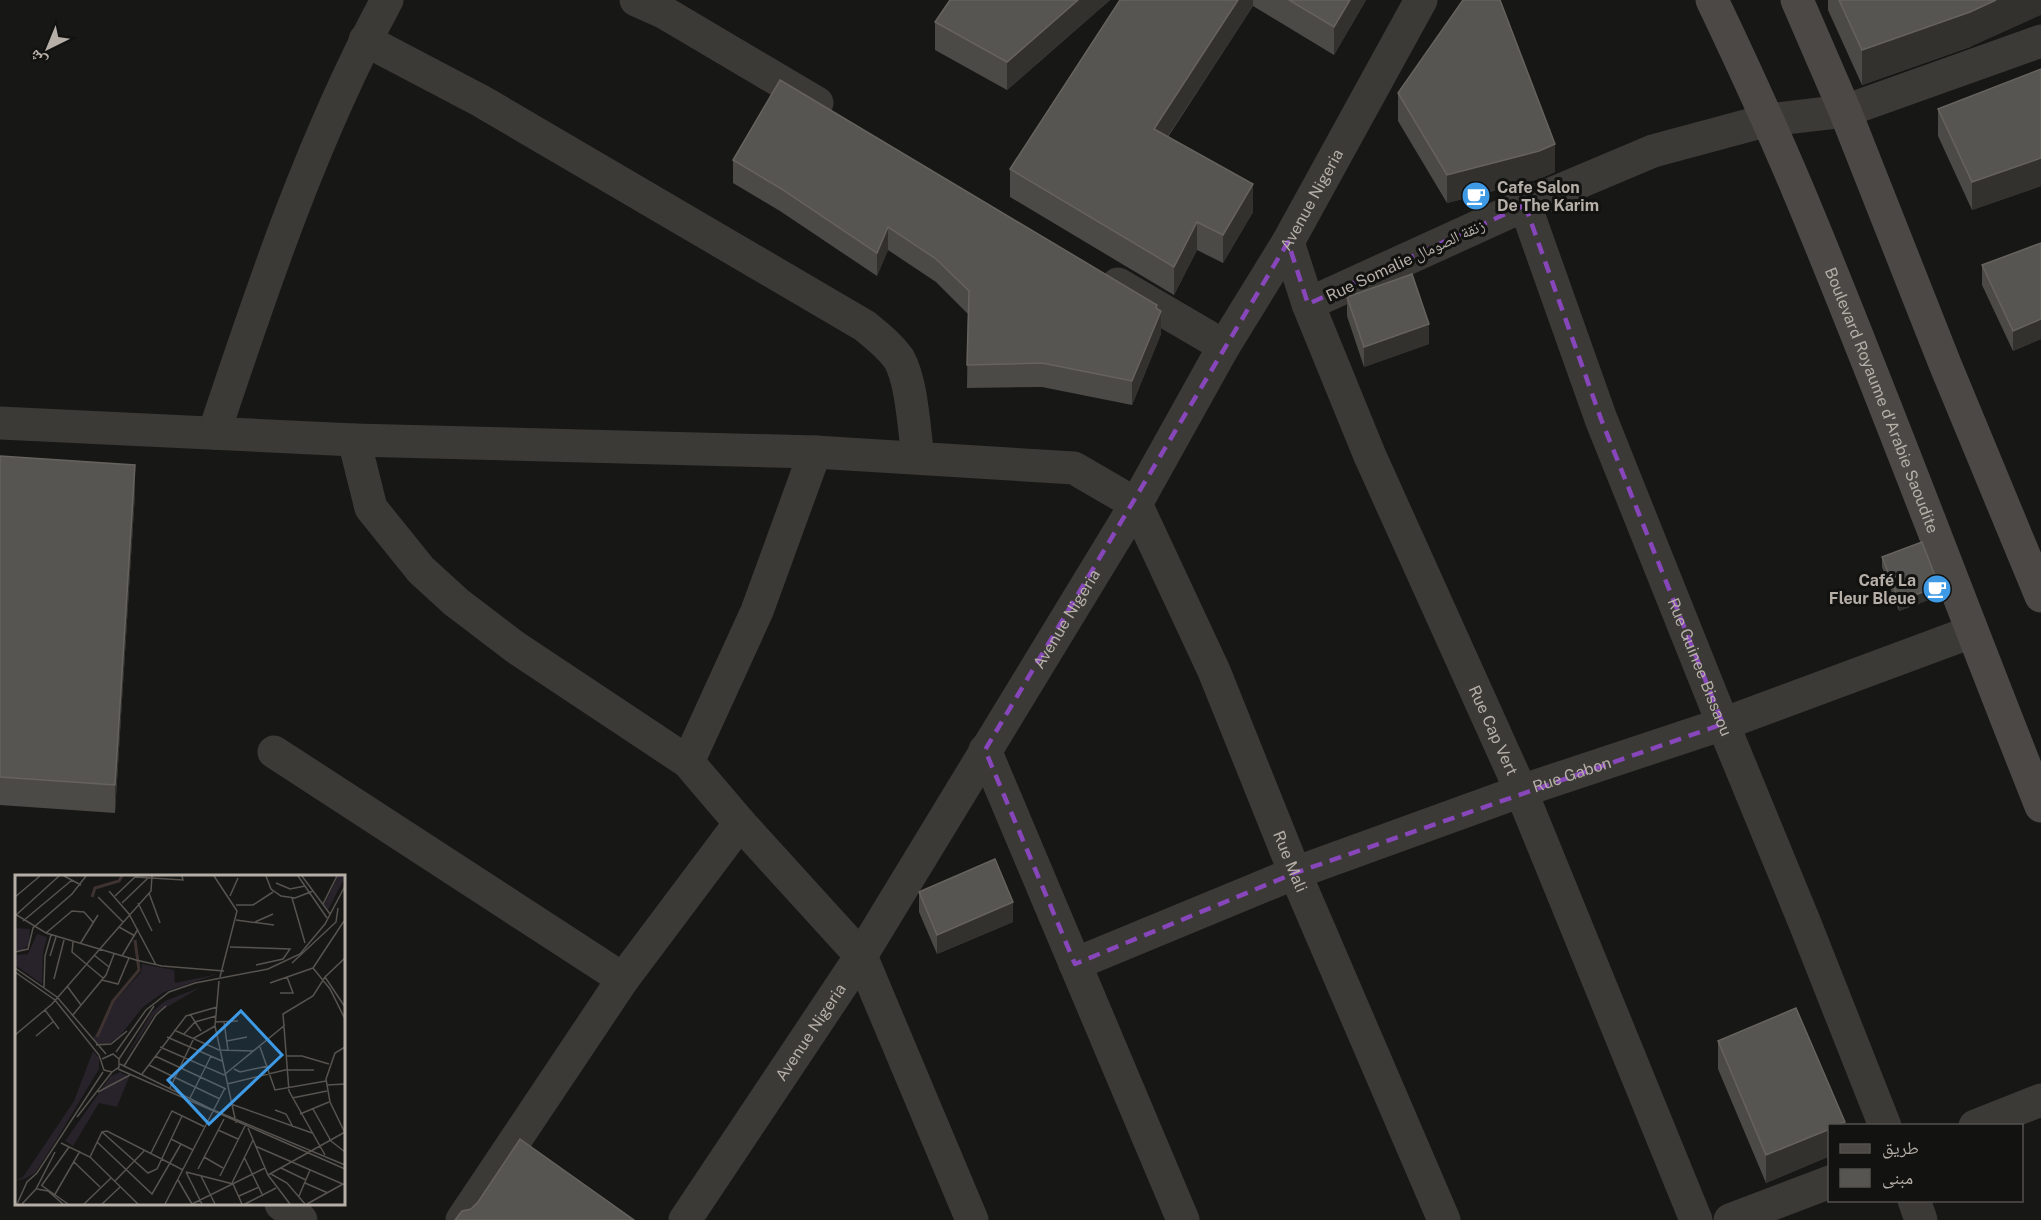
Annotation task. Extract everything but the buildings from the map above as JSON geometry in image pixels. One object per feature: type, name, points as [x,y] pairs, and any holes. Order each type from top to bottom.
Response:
[{"type":"main road","name":"Boulevard Royaume d'Arabie Saoudite","points":[[1712,0],[1768,120],[1881,395],[1971,632],[2041,806]]},
{"type":"main road","points":[[1797,0],[1845,111],[1945,364],[2041,596]]},
{"type":"street","points":[[214,433],[256,307],[323,133],[365,40],[387,0]]},
{"type":"street","points":[[636,0],[665,13],[843,118]]},
{"type":"street","name":"Avenue Nigeria","points":[[685,1220],[861,956],[1136,504],[1224,346],[1288,242],[1421,0]]},
{"type":"street","points":[[365,40],[481,101],[865,326],[885,343],[899,360],[906,378],[918,457]]},
{"type":"street","name":"Rue Somalie زنقة الصومال","points":[[1308,304],[1525,205],[1653,151],[1768,120],[1845,111],[2041,41]]},
{"type":"street","name":"Rue Guinee Bissaou","points":[[1525,205],[1601,419],[1885,1124]]},
{"type":"street","name":"Rue Cap Vert","points":[[1288,242],[1308,304],[1370,456],[1521,791],[1696,1220]]},
{"type":"street","points":[[1092,270],[1224,346]]},
{"type":"street","points":[[0,423],[354,440],[814,452],[1074,468],[1136,504]]},
{"type":"street","points":[[354,440],[371,508],[421,570],[456,602],[515,647],[688,762],[861,956],[972,1220]]},
{"type":"street","points":[[688,762],[757,611],[814,452]]},
{"type":"street","name":"Rue Mali","points":[[1136,504],[1214,671],[1295,873],[1444,1220]]},
{"type":"street","name":"Rue Gabon","points":[[1075,964],[1295,873],[1521,791],[1723,724],[1971,632]]},
{"type":"street","points":[[985,750],[1183,1220]]},
{"type":"street","points":[[274,752],[622,979]]},
{"type":"street","points":[[462,1220],[622,979],[740,823]]},
{"type":"street","points":[[1978,1124],[2041,1100]]},
{"type":"street","points":[[1730,1220],[1828,1183]]},
{"type":"street","points":[[1915,1202],[1922,1220]]},
{"type":"street","points":[[283,1205],[301,1220]]},
{"type":"highlighted area","points":[[1525,205],[1601,419],[1723,724],[1295,873],[1075,964],[985,750],[1288,242],[1308,304]]},
{"type":"place","name":"Cafe Salon De The Karim","points":[[1476,196]]},
{"type":"place","name":"Café La Fleur Bleue","points":[[1937,589]]}]
